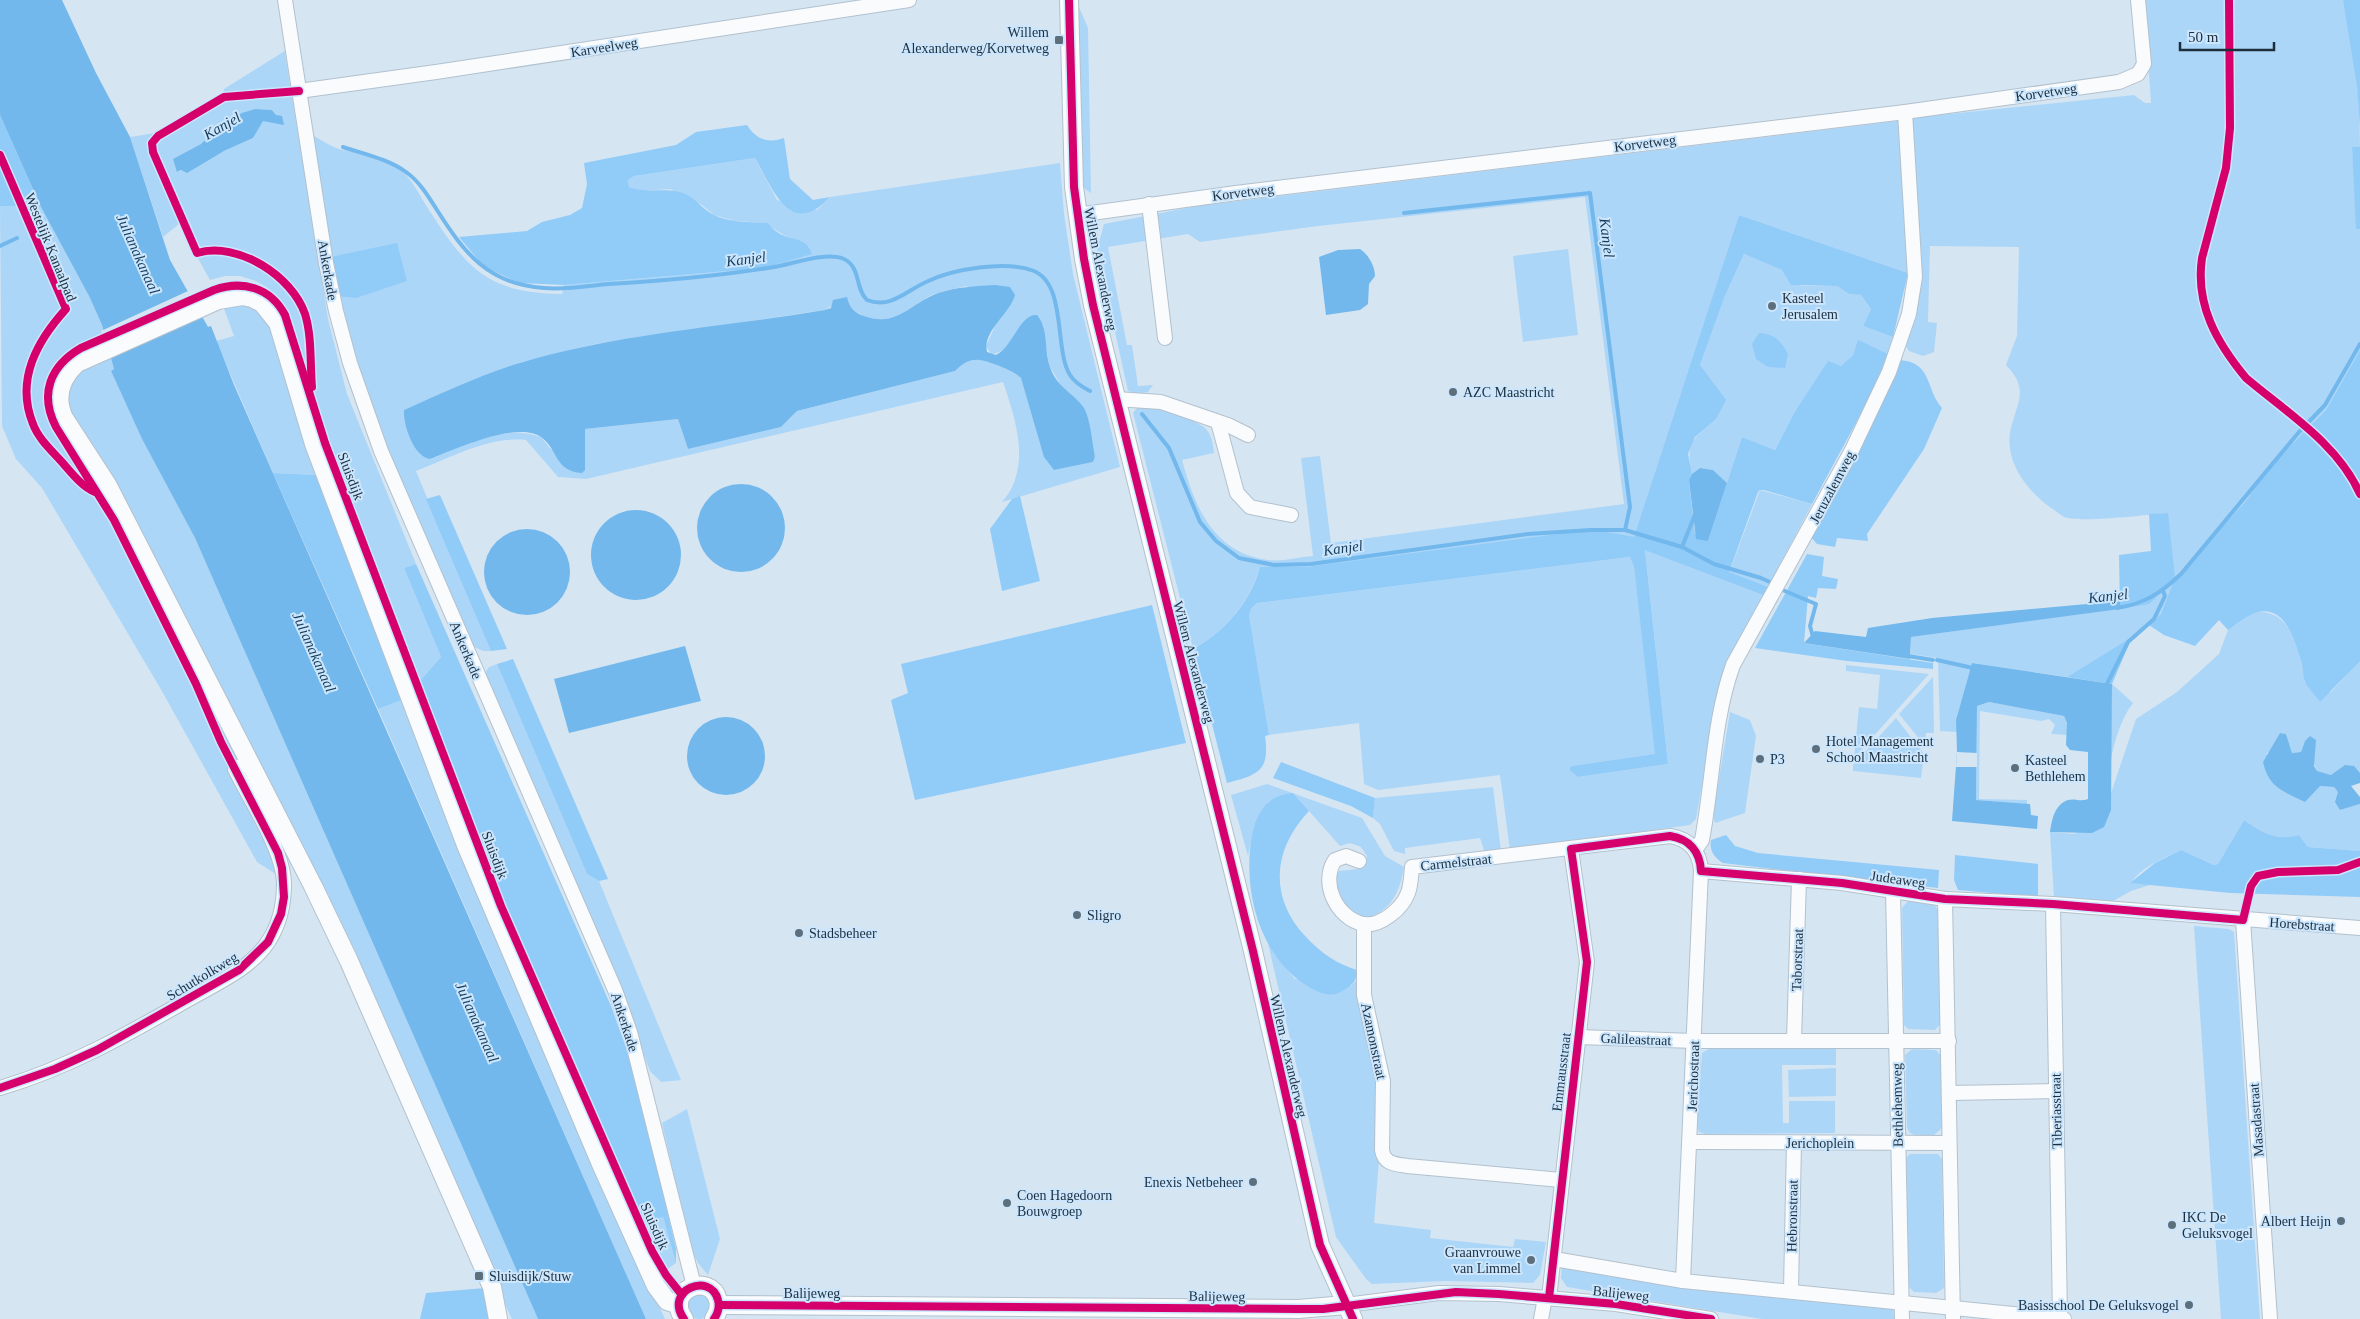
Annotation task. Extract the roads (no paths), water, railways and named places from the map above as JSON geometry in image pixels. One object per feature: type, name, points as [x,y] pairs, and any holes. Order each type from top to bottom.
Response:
[{"type":"street","name":"Ankerkade","points":[[285,0],[326,263],[350,363],[388,469],[616,990],[630,1032],[694,1286]]},
{"type":"street","name":"Karveelweg","points":[[299,91],[909,0]]},
{"type":"street","name":"Willem Alexanderweg","points":[[1069,0],[1072,159],[1078,215],[1093,305],[1253,951],[1320,1246],[1350,1312]]},
{"type":"street","name":"Korvetweg","points":[[1078,215],[1149,204],[1905,112],[2119,82],[2138,74],[2144,64],[2138,0]]},
{"type":"street","name":"Jeruzalemweg","points":[[1696,850],[1702,840],[1714,747],[1727,682],[1733,665],[1741,646],[1799,548],[1850,452],[1889,372],[1909,314],[1915,277],[1905,112]]},
{"type":"street","points":[[1149,204],[1165,338]]},
{"type":"street","name":"Sluisdijk","points":[[500,1317],[492,1287],[349,962],[250,761],[108,486],[62,415],[59,400],[61,383],[70,369],[86,358],[218,300],[242,296],[252,298],[262,303],[278,323],[314,444],[483,888],[656,1286],[667,1301],[681,1312]]},
{"type":"street","points":[[1116,399],[1161,402],[1218,422],[1248,435]]},
{"type":"street","points":[[1218,422],[1237,493],[1250,507],[1291,515]]},
{"type":"street","name":"Schutkolkweg","points":[[0,1088],[55,1069],[98,1050],[240,970],[268,942],[281,914],[284,882],[278,853],[235,769],[250,761]]},
{"type":"street","points":[[1571,849],[1670,836],[1684,840],[1696,850],[1701,870]]},
{"type":"street","name":"Carmelstraat","points":[[1364,924],[1375,923],[1400,906],[1408,894],[1412,867],[1571,849]]},
{"type":"street","name":"Emmausstraat","points":[[1542,1319],[1554,1259],[1561,1180],[1587,962],[1571,849]]},
{"type":"street","points":[[1359,861],[1346,856],[1336,860],[1329,871],[1329,885],[1339,906],[1357,922],[1364,924]]},
{"type":"street","name":"Judeaweg","points":[[1701,870],[1799,879],[1945,898],[2053,904],[2243,920]]},
{"type":"street","name":"Jerichostraat","points":[[1683,1281],[1701,870]]},
{"type":"street","name":"Taborstraat","points":[[1794,1040],[1799,879]]},
{"type":"street","name":"Bethlehemweg","points":[[1893,891],[1902,1319]]},
{"type":"street","points":[[1945,898],[1953,1313]]},
{"type":"street","name":"Tiberiasstraat","points":[[2053,904],[2060,1318]]},
{"type":"street","name":"Horebstraat","points":[[2243,920],[2360,928]]},
{"type":"street","name":"Masadastraat","points":[[2243,920],[2270,1319]]},
{"type":"street","name":"Azamonstraat","points":[[1364,924],[1364,995],[1383,1081],[1382,1150],[1384,1158],[1392,1164],[1407,1166],[1561,1180]]},
{"type":"street","name":"Galileastraat","points":[[1578,1037],[1694,1041]]},
{"type":"street","points":[[1694,1041],[1948,1041]]},
{"type":"street","points":[[1950,1093],[2056,1091]]},
{"type":"street","name":"Jerichoplein","points":[[1690,1142],[1949,1143]]},
{"type":"street","name":"Hebronstraat","points":[[1791,1290],[1794,1143]]},
{"type":"street","name":"Balijeweg","points":[[1554,1259],[1683,1281],[1791,1290],[1902,1303],[1953,1313],[2064,1319]]},
{"type":"street","points":[[681,1312],[682,1295],[694,1286],[711,1289],[718,1297],[717,1312]]},
{"type":"street","name":"Balijeweg","points":[[717,1312],[1298,1310],[1350,1312],[1448,1292],[1498,1294],[1616,1304],[1711,1319]]},
{"type":"water","name":"Julianakanaal","points":[[0,0],[62,0],[96,73],[130,137],[170,260],[208,327],[211,326],[234,385],[646,1319],[538,1319],[195,538],[142,439],[111,371],[114,369],[102,325],[89,296],[41,207],[0,115]]},
{"type":"water","points":[[255,109],[272,110],[276,115],[282,116],[284,125],[263,121],[253,138],[224,151],[187,173],[181,170],[177,172],[173,159],[201,144],[218,127],[242,113]]},
{"type":"water","points":[[1360,249],[1366,254],[1375,272],[1375,276],[1369,284],[1368,304],[1360,310],[1326,315],[1319,257],[1338,250]]},
{"type":"water","points":[[995,285],[1010,287],[1015,295],[1008,309],[992,330],[987,344],[987,352],[996,355],[1002,351],[1026,319],[1037,315],[1045,333],[1048,360],[1053,374],[1061,385],[1080,403],[1086,413],[1095,457],[1093,462],[1054,470],[1044,457],[1021,378],[1006,369],[979,360],[965,363],[955,371],[797,411],[781,427],[688,449],[678,419],[585,429],[585,470],[582,473],[566,468],[561,464],[547,442],[531,433],[517,432],[486,438],[430,459],[424,457],[414,447],[405,424],[404,410],[493,372],[560,352],[635,337],[825,310],[831,308],[833,300],[847,297],[857,313],[876,319],[886,319],[903,313],[938,293],[959,288]]},
{"type":"water","points":[[1700,468],[1713,470],[1727,483],[1708,541],[1696,539],[1689,480],[1692,474]]},
{"type":"water","points":[[741,484],[758,488],[772,497],[781,511],[785,528],[781,545],[772,559],[758,568],[741,572],[724,568],[710,559],[701,545],[697,528],[701,511],[710,497],[724,488]]},
{"type":"water","points":[[636,510],[653,513],[668,523],[678,538],[681,555],[678,572],[668,587],[653,597],[636,600],[619,597],[604,587],[594,572],[591,555],[594,538],[604,523],[619,513]]},
{"type":"water","points":[[527,529],[543,532],[551,536],[563,548],[567,556],[570,572],[567,588],[563,596],[551,608],[543,612],[527,615],[511,612],[503,608],[491,596],[487,588],[484,572],[487,556],[491,548],[503,536],[511,532]]},
{"type":"water","points":[[2120,601],[2120,609],[1911,637],[1910,659],[1804,643],[1815,631],[1866,637],[1868,628],[1932,618]]},
{"type":"water","points":[[685,646],[701,701],[569,733],[554,679]]},
{"type":"water","points":[[1972,663],[2112,684],[2111,810],[2104,827],[2092,833],[2050,832],[2054,813],[2063,802],[2073,799],[2088,799],[2088,752],[2070,750],[2066,745],[2067,723],[2064,716],[1989,702],[1977,706],[1976,800],[2030,804],[2031,815],[2038,816],[2037,829],[1952,821],[1957,752],[1956,720]]},
{"type":"water","points":[[726,717],[741,720],[753,729],[762,741],[765,756],[762,771],[753,783],[741,792],[726,795],[711,792],[699,783],[690,771],[687,756],[690,741],[699,729],[711,720]]},
{"type":"water","points":[[2280,733],[2286,734],[2292,753],[2301,752],[2305,741],[2310,736],[2316,740],[2314,766],[2317,771],[2331,775],[2345,765],[2354,766],[2360,773],[2360,783],[2351,786],[2360,797],[2360,804],[2340,810],[2335,802],[2338,792],[2334,787],[2320,786],[2305,802],[2278,788],[2269,778],[2263,762]]},
{"type":"waterway","name":"Kanjel","points":[[343,147],[384,160],[406,172],[423,190],[468,253],[493,273],[524,285],[544,288],[568,288],[691,278],[774,267],[828,256],[844,259],[853,267],[863,295],[867,300],[884,302],[898,298],[937,277],[964,270],[979,267],[1009,266],[1034,271],[1044,278],[1056,303],[1062,350],[1070,375],[1090,391]]},
{"type":"waterway","name":"Kanjel","points":[[1404,213],[1590,193],[1630,507],[1625,530]]},
{"type":"waterway","name":"Kanjel","points":[[0,246],[17,238]]},
{"type":"waterway","name":"Kanjel","points":[[2117,608],[2136,604],[2152,597],[2181,574],[2299,432],[2325,405],[2360,344]]},
{"type":"waterway","name":"Kanjel","points":[[1142,414],[1169,448],[1200,522],[1216,541],[1239,558],[1274,565],[1311,564],[1528,534],[1625,530],[1682,547],[1714,564],[1772,583]]},
{"type":"waterway","points":[[1682,547],[1696,512]]},
{"type":"waterway","name":"Kanjel","points":[[1780,589],[1816,604],[1810,626],[1813,637]]},
{"type":"waterway","points":[[2106,686],[2128,642],[2154,619],[2165,596],[2163,591]]},
{"type":"waterway","points":[[1908,656],[1933,660]]},
{"type":"waterway","points":[[1937,660],[1973,668]]},
{"type":"place","name":"Willem Alexanderweg/Korvetweg","points":[[1059,40]]},
{"type":"place","name":"Kasteel Jerusalem","points":[[1772,306]]},
{"type":"place","name":"AZC Maastricht","points":[[1453,392]]},
{"type":"place","name":"Hotel Management School Maastricht","points":[[1816,749]]},
{"type":"place","name":"P3","points":[[1760,759]]},
{"type":"place","name":"Kasteel Bethlehem","points":[[2015,768]]},
{"type":"place","name":"Sligro","points":[[1077,915]]},
{"type":"place","name":"Stadsbeheer","points":[[799,933]]},
{"type":"place","name":"Enexis Netbeheer","points":[[1253,1182]]},
{"type":"place","name":"Coen Hagedoorn Bouwgroep","points":[[1007,1203]]},
{"type":"place","name":"Albert Heijn","points":[[2341,1221]]},
{"type":"place","name":"IKC De Geluksvogel","points":[[2172,1225]]},
{"type":"place","name":"Graanvrouwe van Limmel","points":[[1531,1260]]},
{"type":"place","name":"Sluisdijk/Stuw","points":[[479,1276]]},
{"type":"place","name":"Basisschool De Geluksvogel","points":[[2189,1305]]}]
